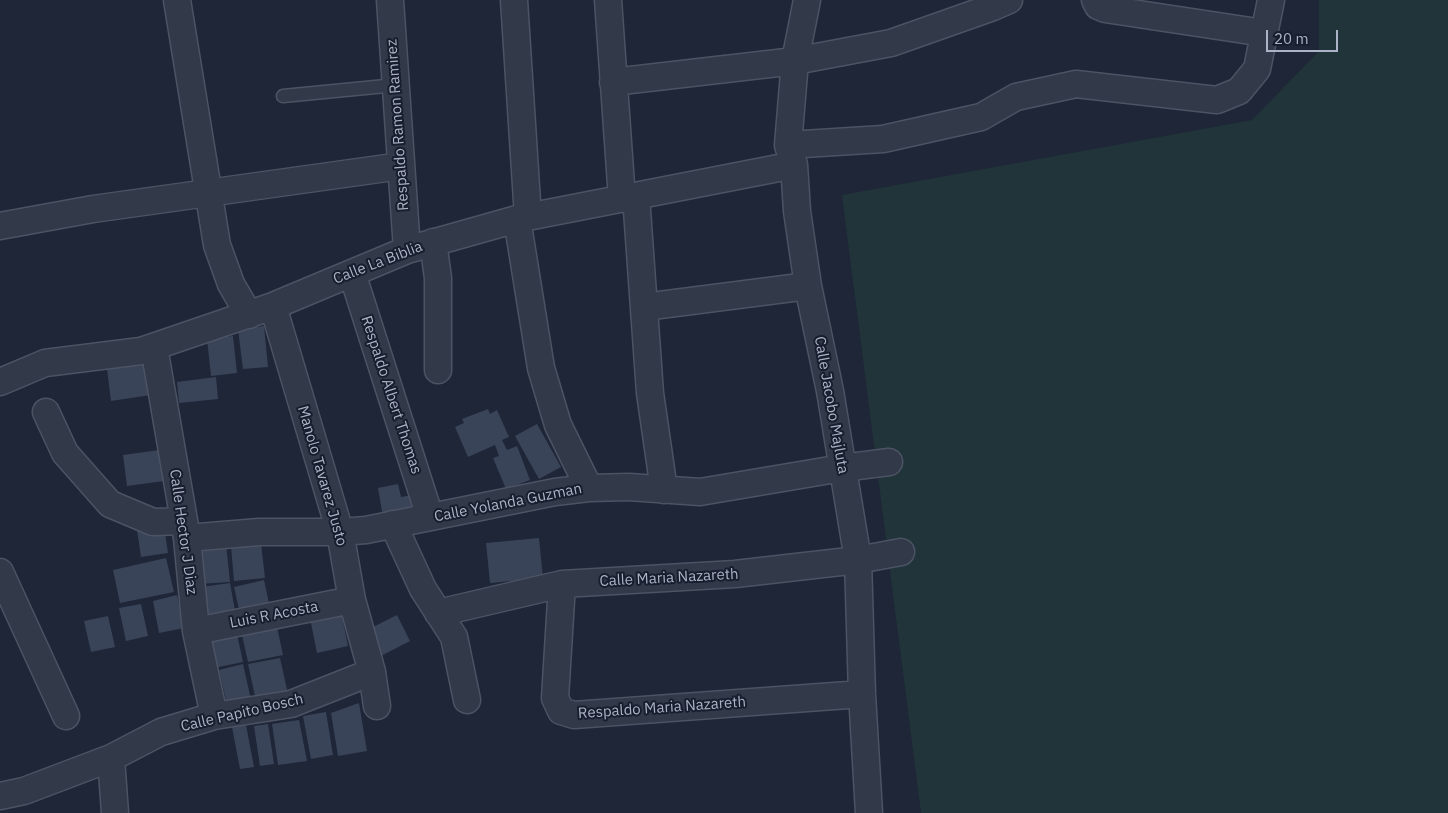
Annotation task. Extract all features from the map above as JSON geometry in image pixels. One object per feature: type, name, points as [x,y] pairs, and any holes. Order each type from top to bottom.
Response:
[{"type":"street","name":"Manolo Tavarez Justo","points":[[176,0],[217,245],[231,284],[261,311],[340,532],[352,600],[372,672],[377,706]]},
{"type":"street","name":"Respaldo Ramon Ramirez","points":[[390,0],[406,250]]},
{"type":"street","points":[[514,0],[522,218],[542,368],[558,425],[590,488]]},
{"type":"street","points":[[608,0],[614,82],[644,307],[650,394],[664,490]]},
{"type":"street","points":[[614,82],[795,60],[891,43],[1009,0]]},
{"type":"street","points":[[1095,0],[1098,6],[1106,9],[1264,33]]},
{"type":"street","name":"Calle La Biblia","points":[[0,382],[45,363],[141,351],[154,347],[261,311],[406,250],[434,242],[522,218],[629,197],[791,155],[883,139],[981,117],[1016,97],[1076,84],[1217,100],[1239,91],[1257,69],[1271,0]]},
{"type":"street","name":"Calle Jacobo Majluta","points":[[804,2],[795,60],[791,155],[808,286],[830,391],[858,560],[862,694],[870,813]]},
{"type":"street","points":[[0,226],[92,209],[401,166]]},
{"type":"street","points":[[434,242],[438,278],[438,370]]},
{"type":"street","name":"Respaldo Albert Thomas","points":[[352,273],[430,517]]},
{"type":"street","points":[[644,307],[808,286]]},
{"type":"street","name":"Calle Hector J Diaz","points":[[154,347],[185,529],[196,631],[214,716]]},
{"type":"street","name":"Calle Yolanda Guzman","points":[[46,412],[65,453],[110,504],[154,522],[185,529],[259,532],[340,532],[366,530],[554,492],[590,488],[629,487],[700,492],[889,462]]},
{"type":"street","points":[[393,524],[423,589],[454,637],[467,700]]},
{"type":"street","name":"Calle Maria Nazareth","points":[[438,613],[562,584],[735,574],[858,560],[901,552]]},
{"type":"street","points":[[0,572],[66,716]]},
{"type":"street","name":"Respaldo Maria Nazareth","points":[[562,584],[555,698],[561,711],[574,714],[862,694]]},
{"type":"street","name":"Luis R Acosta","points":[[196,631],[352,600]]},
{"type":"street","name":"Calle Papito Bosch","points":[[0,796],[24,791],[111,758],[161,732],[214,716],[291,704],[372,672]]},
{"type":"street","points":[[111,758],[114,813]]},
{"type":"lane","points":[[283,96],[396,86]]},
{"type":"green space","points":[[1319,0],[1448,0],[1448,813],[921,813],[842,195],[1252,120],[1319,51]]},
{"type":"building","points":[[264,326],[268,367],[243,369],[238,329]]},
{"type":"building","points":[[233,336],[237,373],[211,376],[207,339]]},
{"type":"building","points":[[146,364],[151,395],[111,401],[107,369]]},
{"type":"building","points":[[216,377],[218,399],[179,403],[177,382]]},
{"type":"building","points":[[488,409],[490,414],[497,410],[509,437],[502,440],[507,450],[517,446],[530,480],[506,489],[493,458],[499,456],[495,445],[468,457],[455,427],[464,423],[462,419]]},
{"type":"building","points":[[537,424],[561,467],[539,479],[515,436]]},
{"type":"building","points":[[159,450],[164,481],[127,486],[123,455]]},
{"type":"building","points":[[398,484],[401,497],[413,495],[417,517],[384,523],[378,488]]},
{"type":"building","points":[[164,526],[168,553],[141,557],[137,530]]},
{"type":"building","points":[[539,538],[543,578],[490,583],[486,543]]},
{"type":"building","points":[[226,543],[230,582],[199,584],[195,546]]},
{"type":"building","points":[[261,543],[265,578],[234,581],[231,546]]},
{"type":"building","points":[[166,558],[174,592],[120,603],[113,570]]},
{"type":"building","points":[[264,580],[270,608],[240,614],[234,587]]},
{"type":"building","points":[[230,583],[236,616],[207,621],[201,587]]},
{"type":"building","points":[[177,595],[184,628],[159,633],[153,601]]},
{"type":"building","points":[[141,604],[148,636],[126,641],[119,608]]},
{"type":"building","points":[[341,612],[348,646],[317,653],[310,618]]},
{"type":"building","points":[[397,615],[410,641],[377,658],[363,632]]},
{"type":"building","points":[[108,616],[115,647],[91,652],[84,621]]},
{"type":"building","points":[[277,627],[283,655],[248,662],[242,635]]},
{"type":"building","points":[[237,634],[243,662],[214,668],[209,640]]},
{"type":"building","points":[[280,658],[288,694],[256,701],[248,664]]},
{"type":"building","points":[[243,664],[252,704],[228,709],[219,670]]},
{"type":"building","points":[[359,703],[367,751],[338,756],[331,713]]},
{"type":"building","points":[[326,712],[333,755],[311,759],[303,716]]},
{"type":"building","points":[[299,720],[307,761],[278,765],[272,724]]},
{"type":"building","points":[[268,724],[274,764],[260,766],[254,726]]},
{"type":"building","points":[[246,725],[254,767],[240,769],[232,727]]}]
